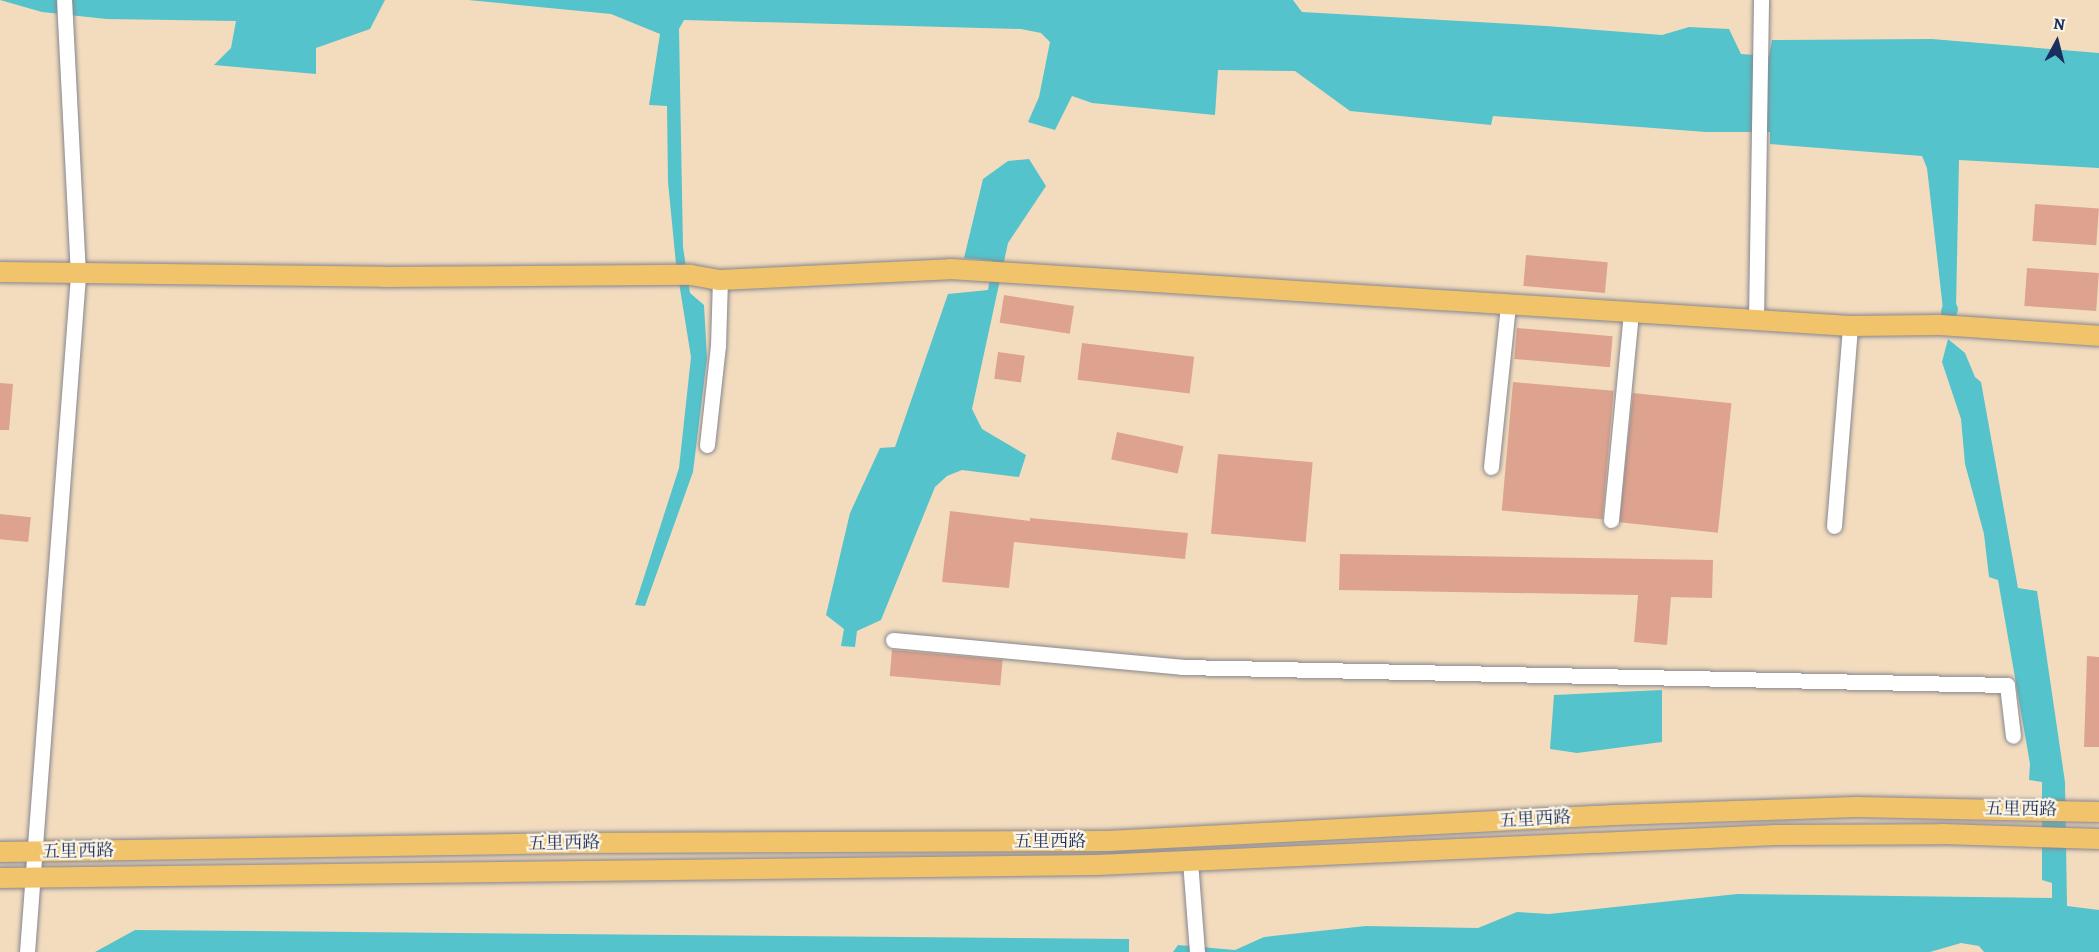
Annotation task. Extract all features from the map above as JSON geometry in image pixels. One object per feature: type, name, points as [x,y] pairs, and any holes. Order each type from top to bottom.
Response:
[{"type":"main road","points":[[0,272],[78,275],[371,277],[691,274],[720,280],[950,269],[1850,326],[1939,325],[2099,336]]},
{"type":"main road","name":"五里西路","points":[[0,852],[577,843],[1108,841],[1614,815],[1833,808],[2099,812]]},
{"type":"main road","name":"五里西路","points":[[0,878],[1097,865],[1776,835],[1942,834],[2099,839]]},
{"type":"street","points":[[27,952],[78,275],[64,0]]},
{"type":"street","points":[[1756,320],[1761,0]]},
{"type":"street","points":[[707,445],[718,346],[720,280]]},
{"type":"street","points":[[1491,467],[1508,304]]},
{"type":"street","points":[[1611,520],[1631,312]]},
{"type":"street","points":[[1834,526],[1850,326]]},
{"type":"street","points":[[893,640],[1227,669],[2007,685],[2013,736]]},
{"type":"street","points":[[1191,861],[1196,946]]},
{"type":"water","points":[[0,0],[385,0],[370,29],[316,48],[316,74],[214,65],[231,48],[236,21],[106,19],[42,12]]},
{"type":"water","points":[[468,0],[1293,0],[1302,12],[1662,35],[1689,27],[1729,29],[1741,54],[1769,56],[1772,40],[1932,39],[2099,53],[2099,168],[1959,160],[1956,309],[1943,309],[1927,168],[1922,156],[1770,144],[1770,132],[1706,132],[1493,116],[1491,125],[1350,111],[1295,71],[1218,70],[1215,115],[1092,103],[1072,96],[1055,130],[1028,122],[1039,97],[1050,42],[1041,33],[1021,29],[684,20],[679,29],[683,247],[690,293],[704,305],[707,358],[693,472],[645,606],[635,605],[679,468],[691,357],[676,264],[668,182],[667,106],[649,105],[660,34],[611,14]]},
{"type":"water","points":[[1029,159],[1046,186],[1008,243],[972,409],[982,429],[1026,455],[1019,477],[962,470],[947,476],[935,487],[881,620],[857,631],[855,647],[841,646],[844,629],[826,615],[850,513],[880,448],[895,447],[948,294],[988,290],[993,261],[964,258],[983,179],[1008,161]]},
{"type":"water","points":[[1948,339],[1965,353],[1975,377],[1981,382],[2018,588],[2037,591],[2065,782],[2067,906],[2099,910],[2099,952],[1984,952],[1979,946],[1961,943],[1930,952],[1173,952],[1178,945],[1235,950],[1264,937],[1366,926],[1478,928],[1517,912],[1549,914],[1737,894],[2052,898],[2052,883],[2042,880],[2042,782],[2029,780],[2030,764],[1998,580],[1989,577],[1984,534],[1965,464],[1961,419],[1942,362]]},
{"type":"water","points":[[1662,690],[1662,742],[1577,753],[1550,749],[1554,695]]},
{"type":"water","points":[[135,930],[1129,939],[1129,952],[95,952]]},
{"type":"building","points":[[2035,204],[2099,208],[2096,245],[2032,241]]},
{"type":"building","points":[[1526,255],[1608,262],[1605,293],[1523,286]]},
{"type":"building","points":[[2027,268],[2099,273],[2096,311],[2024,306]]},
{"type":"building","points":[[1004,295],[1074,306],[1070,334],[1000,323]]},
{"type":"building","points":[[1517,328],[1613,336],[1610,367],[1514,359]]},
{"type":"building","points":[[1082,343],[1194,357],[1190,393],[1077,380]]},
{"type":"building","points":[[998,352],[1025,356],[1021,382],[994,379]]},
{"type":"building","points":[[1513,382],[1614,391],[1602,519],[1502,511]]},
{"type":"building","points":[[0,383],[13,384],[9,430],[0,430]]},
{"type":"building","points":[[1633,393],[1731,403],[1718,533],[1619,522]]},
{"type":"building","points":[[1117,432],[1184,446],[1178,474],[1111,459]]},
{"type":"building","points":[[1218,454],[1313,462],[1306,542],[1211,534]]},
{"type":"building","points":[[950,511],[1030,521],[1030,518],[1188,533],[1185,559],[1014,542],[1009,588],[942,582]]},
{"type":"building","points":[[0,514],[31,517],[28,542],[0,539]]},
{"type":"building","points":[[1340,554],[1713,560],[1712,598],[1671,597],[1667,645],[1634,642],[1638,595],[1339,590]]},
{"type":"building","points":[[892,650],[1003,660],[1000,686],[890,676]]},
{"type":"building","points":[[2087,656],[2099,657],[2099,747],[2084,747]]}]
